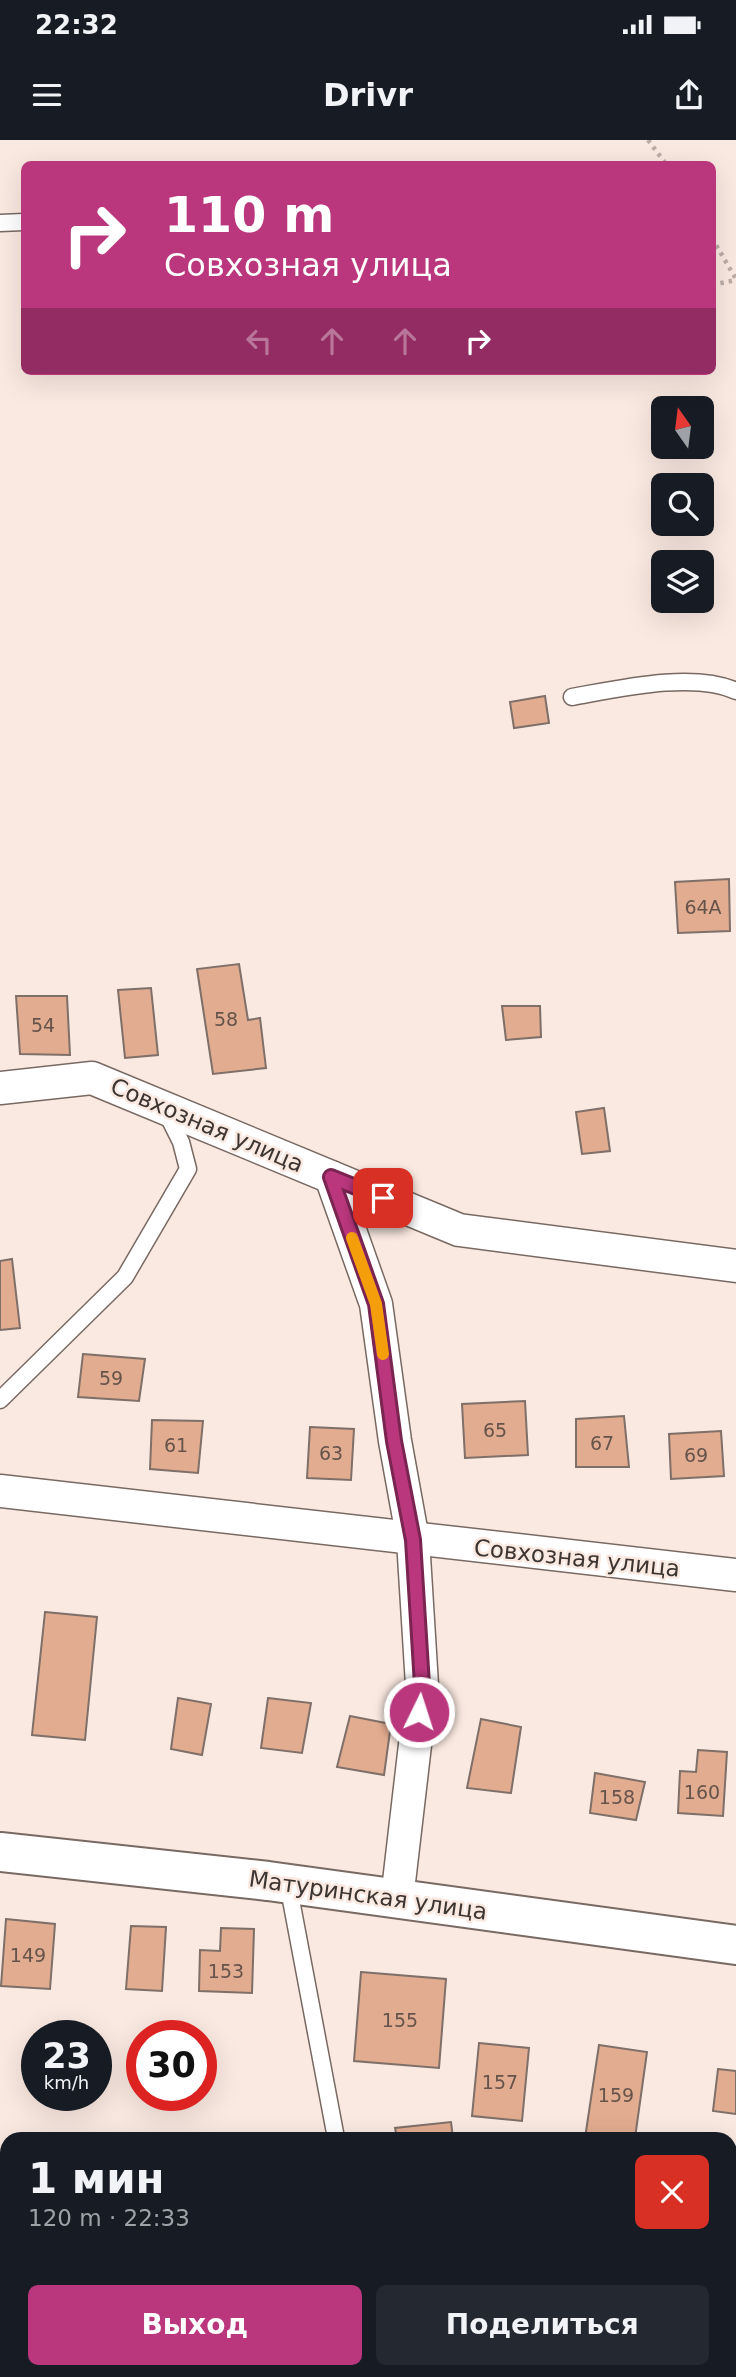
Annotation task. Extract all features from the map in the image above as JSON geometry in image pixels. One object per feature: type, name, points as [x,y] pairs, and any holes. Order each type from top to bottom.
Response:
[{"type":"street","name":"Совхозная улица","points":[[0,1088],[92,1078],[459,1230],[736,1266]]},
{"type":"street","points":[[331,1177],[376,1304],[394,1441],[413,1540],[422,1685],[397,1899]]},
{"type":"street","name":"Совхозная улица","points":[[0,1491],[736,1575]]},
{"type":"street","name":"Матуринская улица","points":[[0,1852],[288,1884],[736,1945]]},
{"type":"lane","points":[[0,223],[21,222]]},
{"type":"lane","points":[[572,697],[646,683],[722,685],[736,691]]},
{"type":"lane","points":[[0,1399],[125,1277],[188,1169],[181,1142],[164,1107]]},
{"type":"lane","points":[[288,1884],[335,2132]]},
{"type":"path","points":[[648,140],[664,161]]},
{"type":"path","points":[[716,245],[736,279],[716,284]]},
{"type":"building","points":[[545,696],[549,723],[514,728],[510,702]]},
{"type":"building","points":[[729,879],[730,931],[678,933],[675,882]]},
{"type":"building","points":[[239,964],[248,1020],[260,1018],[266,1068],[213,1074],[197,969]]},
{"type":"building","points":[[151,988],[158,1055],[125,1058],[118,990]]},
{"type":"building","points":[[16,996],[67,996],[70,1055],[20,1054]]},
{"type":"building","points":[[502,1006],[540,1006],[541,1037],[506,1040]]},
{"type":"building","points":[[604,1108],[610,1151],[582,1154],[576,1112]]},
{"type":"building","points":[[12,1259],[20,1328],[0,1330],[0,1261]]},
{"type":"building","points":[[83,1354],[145,1359],[139,1401],[78,1397]]},
{"type":"building","points":[[525,1401],[528,1455],[465,1458],[462,1404]]},
{"type":"building","points":[[624,1416],[629,1467],[576,1467],[576,1419]]},
{"type":"building","points":[[152,1420],[203,1421],[198,1473],[150,1469]]},
{"type":"building","points":[[310,1427],[354,1429],[351,1480],[307,1478]]},
{"type":"building","points":[[721,1431],[724,1476],[671,1479],[669,1434]]},
{"type":"building","points":[[45,1612],[97,1617],[85,1740],[32,1735]]},
{"type":"building","points":[[178,1698],[211,1704],[202,1755],[171,1749]]},
{"type":"building","points":[[268,1698],[311,1703],[302,1753],[261,1748]]},
{"type":"building","points":[[350,1716],[391,1724],[384,1775],[337,1767]]},
{"type":"building","points":[[481,1719],[521,1727],[511,1793],[467,1788]]},
{"type":"building","points":[[698,1750],[727,1752],[723,1816],[678,1813],[680,1771],[696,1772]]},
{"type":"building","points":[[595,1773],[645,1782],[636,1820],[590,1813]]},
{"type":"building","points":[[6,1919],[55,1924],[50,1989],[1,1986]]},
{"type":"building","points":[[131,1926],[166,1927],[162,1991],[126,1989]]},
{"type":"building","points":[[221,1928],[254,1929],[252,1993],[199,1991],[200,1950],[220,1951]]},
{"type":"building","points":[[361,1972],[446,1979],[439,2068],[354,2061]]},
{"type":"building","points":[[479,2043],[529,2048],[522,2121],[472,2116]]},
{"type":"building","points":[[599,2045],[647,2052],[636,2132],[586,2132]]},
{"type":"building","points":[[718,2069],[736,2071],[736,2114],[713,2111]]},
{"type":"building","points":[[451,2122],[452,2132],[396,2132],[395,2128]]},
{"type":"slow traffic","points":[[352,1238],[376,1304],[383,1354]]},
{"type":"route","points":[[383,1198],[331,1177],[376,1304],[394,1441],[413,1540],[422,1685],[419,1712]]}]
